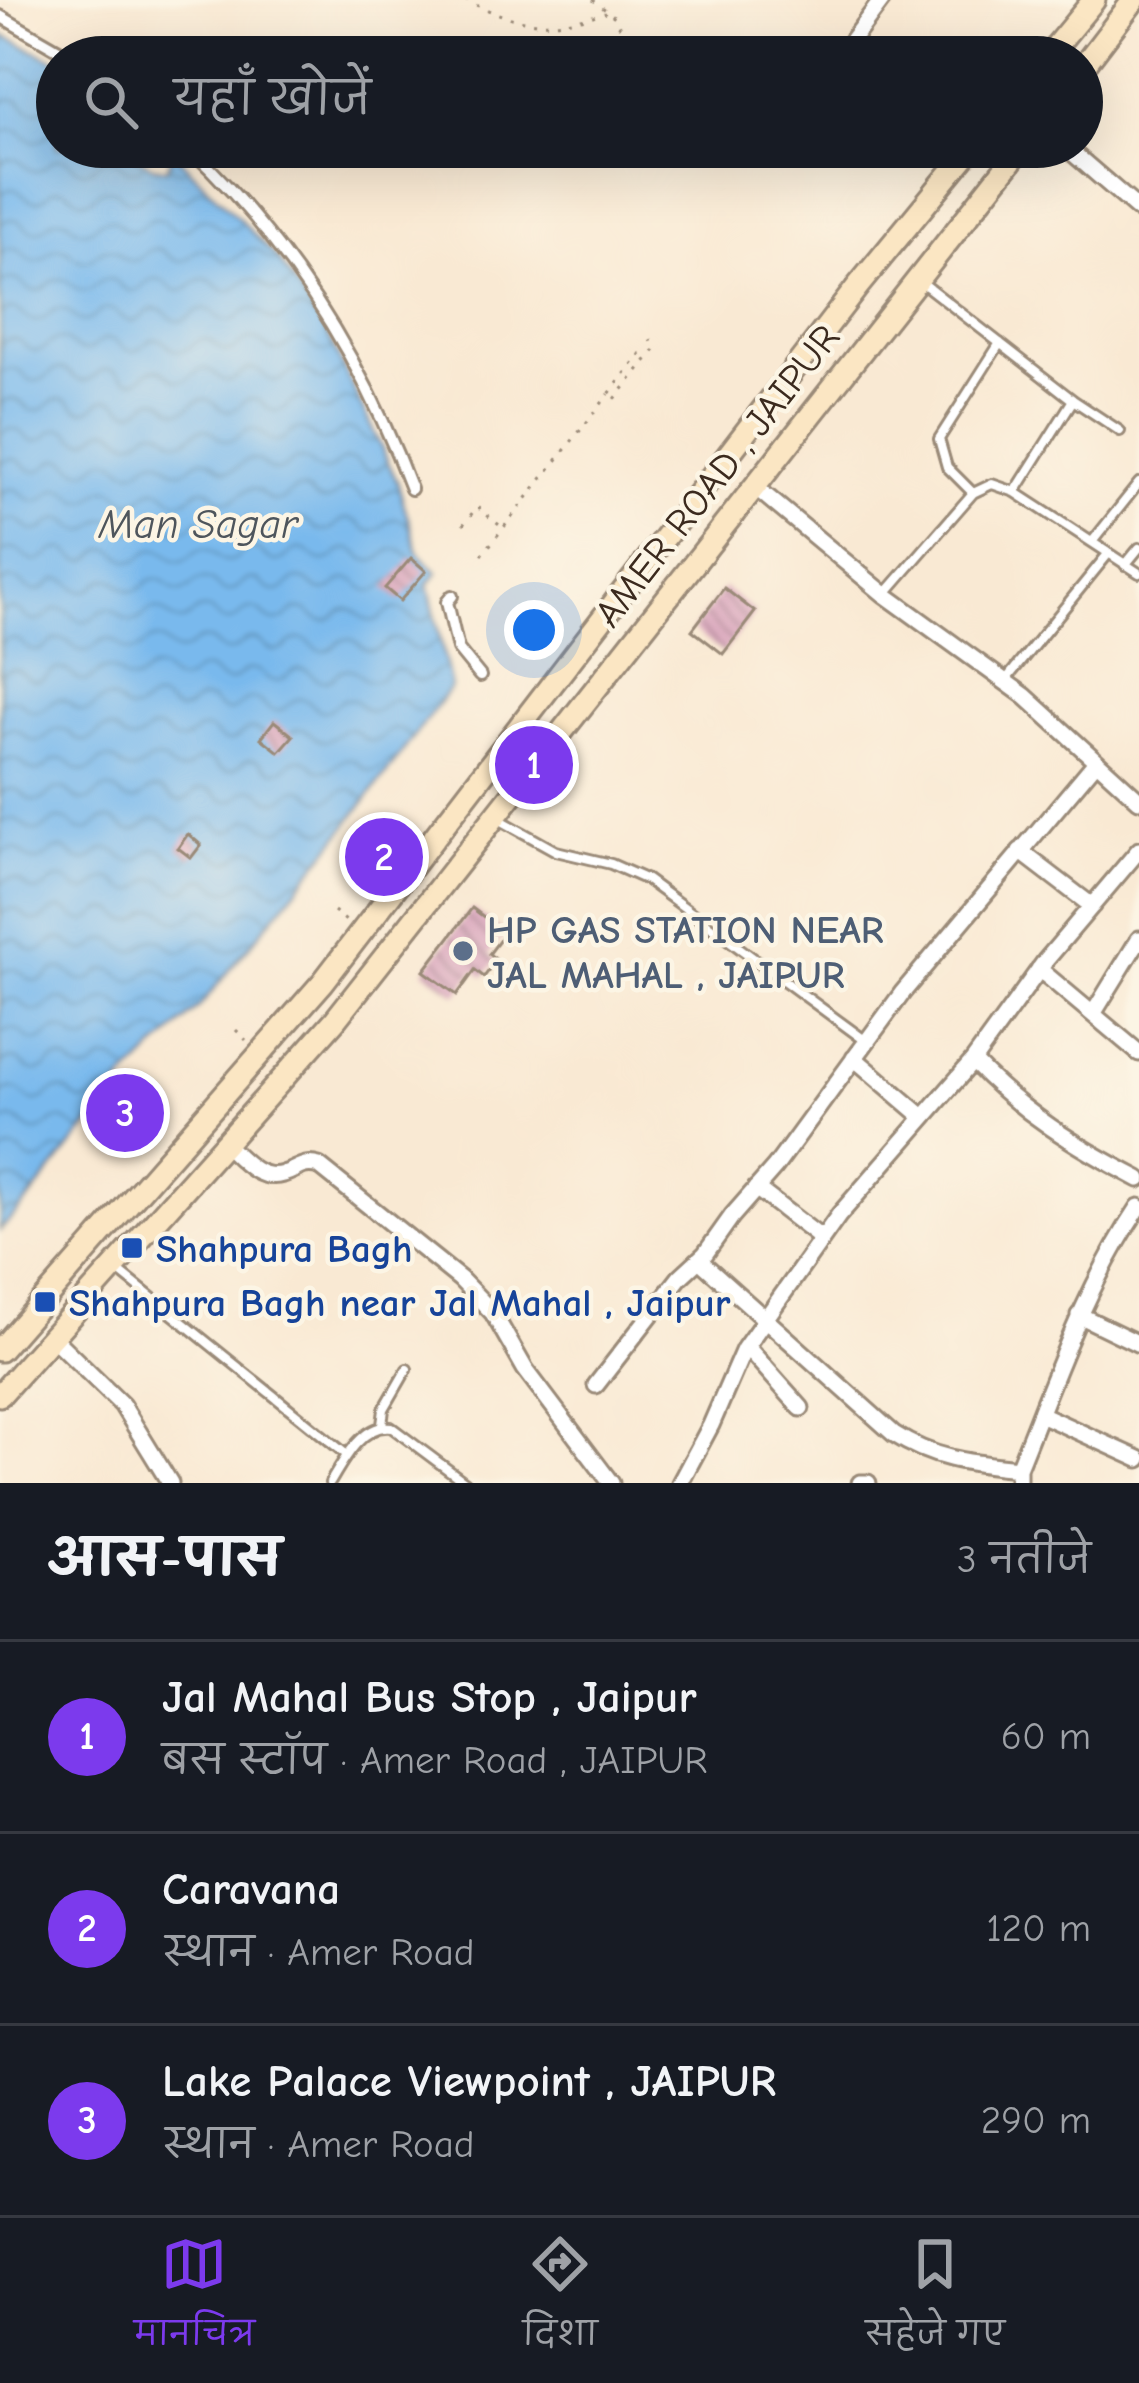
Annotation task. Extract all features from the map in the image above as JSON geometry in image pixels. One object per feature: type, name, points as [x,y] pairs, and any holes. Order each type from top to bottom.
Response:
[{"type":"main road","points":[[1064,36],[1094,0]]},
{"type":"main road","points":[[1103,40],[1133,0]]},
{"type":"main road","points":[[0,1350],[294,1017],[948,168]]},
{"type":"main road","name":"AMER ROAD , JAIPUR","points":[[0,1395],[334,1020],[1005,168]]},
{"type":"main road","points":[[877,262],[913,283]]},
{"type":"main road","points":[[451,818],[478,839]]},
{"type":"street","points":[[855,36],[882,0]]},
{"type":"street","points":[[0,16],[36,37]]},
{"type":"street","points":[[207,168],[265,230],[322,306],[374,400],[411,489]]},
{"type":"street","points":[[1090,168],[1139,210]]},
{"type":"street","points":[[754,485],[884,594],[1005,681],[1139,800]]},
{"type":"street","points":[[452,596],[448,602],[458,649],[480,676]]},
{"type":"street","points":[[596,1385],[756,1188],[902,992],[1095,763]]},
{"type":"street","points":[[680,1483],[746,1346],[822,1239],[973,1061],[1039,970],[1139,850]]},
{"type":"street","points":[[1020,851],[1092,906]]},
{"type":"street","points":[[1093,1014],[1139,938]]},
{"type":"street","points":[[1039,970],[1139,1053]]},
{"type":"street","points":[[854,1058],[923,1117]]},
{"type":"street","points":[[973,1061],[1008,1098],[1066,1141],[1139,1179]]},
{"type":"street","points":[[224,1144],[256,1172],[268,1176],[302,1164],[319,1166],[460,1280],[493,1313],[525,1370],[611,1483]]},
{"type":"street","points":[[756,1188],[822,1239]]},
{"type":"street","points":[[699,1260],[894,1434],[922,1452],[1018,1475],[1078,1315],[1114,1244],[1139,1209]]},
{"type":"street","points":[[1078,1315],[1139,1344]]},
{"type":"street","points":[[52,1338],[122,1405],[170,1483]]},
{"type":"street","points":[[746,1346],[800,1408]]},
{"type":"street","points":[[1040,1414],[1139,1459]]},
{"type":"lane","points":[[913,283],[1120,431]]},
{"type":"lane","points":[[973,493],[947,467],[939,440],[1000,343]]},
{"type":"lane","points":[[1015,492],[1073,400]]},
{"type":"lane","points":[[1092,542],[1139,483]]},
{"type":"lane","points":[[884,594],[973,493],[992,484],[1015,492],[1139,572]]},
{"type":"lane","points":[[1125,566],[1139,548]]},
{"type":"lane","points":[[1005,681],[1108,554]]},
{"type":"lane","points":[[495,817],[556,850],[611,864],[647,880],[867,1042]]},
{"type":"lane","points":[[115,1268],[347,1455]]},
{"type":"lane","points":[[382,1425],[384,1409],[407,1369]]},
{"type":"lane","points":[[330,1483],[347,1455],[382,1425]]},
{"type":"lane","points":[[382,1425],[466,1483]]},
{"type":"path","points":[[465,0],[532,25],[568,23],[606,12]]},
{"type":"path","points":[[593,0],[618,21],[623,36]]},
{"type":"path","points":[[609,394],[615,399],[655,350],[651,340]]},
{"type":"path","points":[[482,555],[641,353]]},
{"type":"path","points":[[463,525],[477,507],[503,528]]},
{"type":"water","name":"Man Sagar","points":[[0,34],[36,51],[36,168],[189,168],[277,258],[325,329],[397,481],[418,552],[438,573],[428,584],[451,687],[330,848],[200,1006],[126,1078],[0,1230]]},
{"type":"building","points":[[411,558],[426,571],[400,601],[385,588]]},
{"type":"building","points":[[724,588],[755,612],[723,654],[692,630]]},
{"type":"building","points":[[274,721],[293,736],[279,752],[261,738]]},
{"type":"building","points":[[188,834],[201,845],[191,858],[178,848]]},
{"type":"building","points":[[472,908],[505,933],[489,954],[497,960],[484,977],[475,970],[457,995],[424,971]]},
{"type":"place","name":"Jal Mahal Bus Stop , Jaipur","points":[[534,765]]},
{"type":"place","name":"Caravana","points":[[384,857]]},
{"type":"place","name":"HP GAS STATION NEAR JAL MAHAL , JAIPUR","points":[[463,951]]},
{"type":"place","name":"Lake Palace Viewpoint , JAIPUR","points":[[125,1113]]},
{"type":"place","name":"Shahpura Bagh","points":[[132,1248]]},
{"type":"place","name":"Shahpura Bagh near Jal Mahal , Jaipur","points":[[45,1302]]}]
